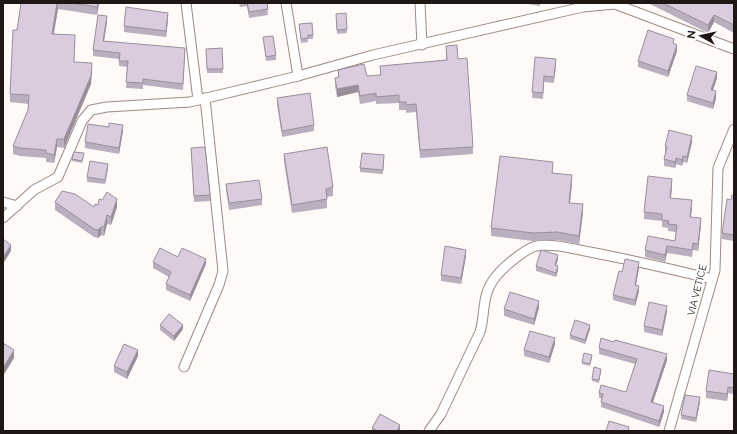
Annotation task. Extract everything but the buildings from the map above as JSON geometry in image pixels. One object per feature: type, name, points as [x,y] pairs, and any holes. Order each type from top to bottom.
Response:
[{"type":"street","points":[[184,367],[219,285],[223,270],[202,99],[186,3]]},
{"type":"street","points":[[286,3],[298,76]]},
{"type":"street","points":[[420,3],[422,44]]},
{"type":"street","points":[[3,218],[34,190],[58,176],[82,121],[91,110],[107,107],[190,102],[298,76],[373,55],[583,7],[616,4],[734,49]]},
{"type":"street","name":"VIA VETICE","points":[[669,431],[715,270],[718,168],[734,129]]},
{"type":"street","points":[[3,202],[17,206]]},
{"type":"street","points":[[429,431],[441,414],[480,332],[483,322],[484,302],[490,283],[527,249],[538,246],[563,247],[655,265],[712,279]]}]
